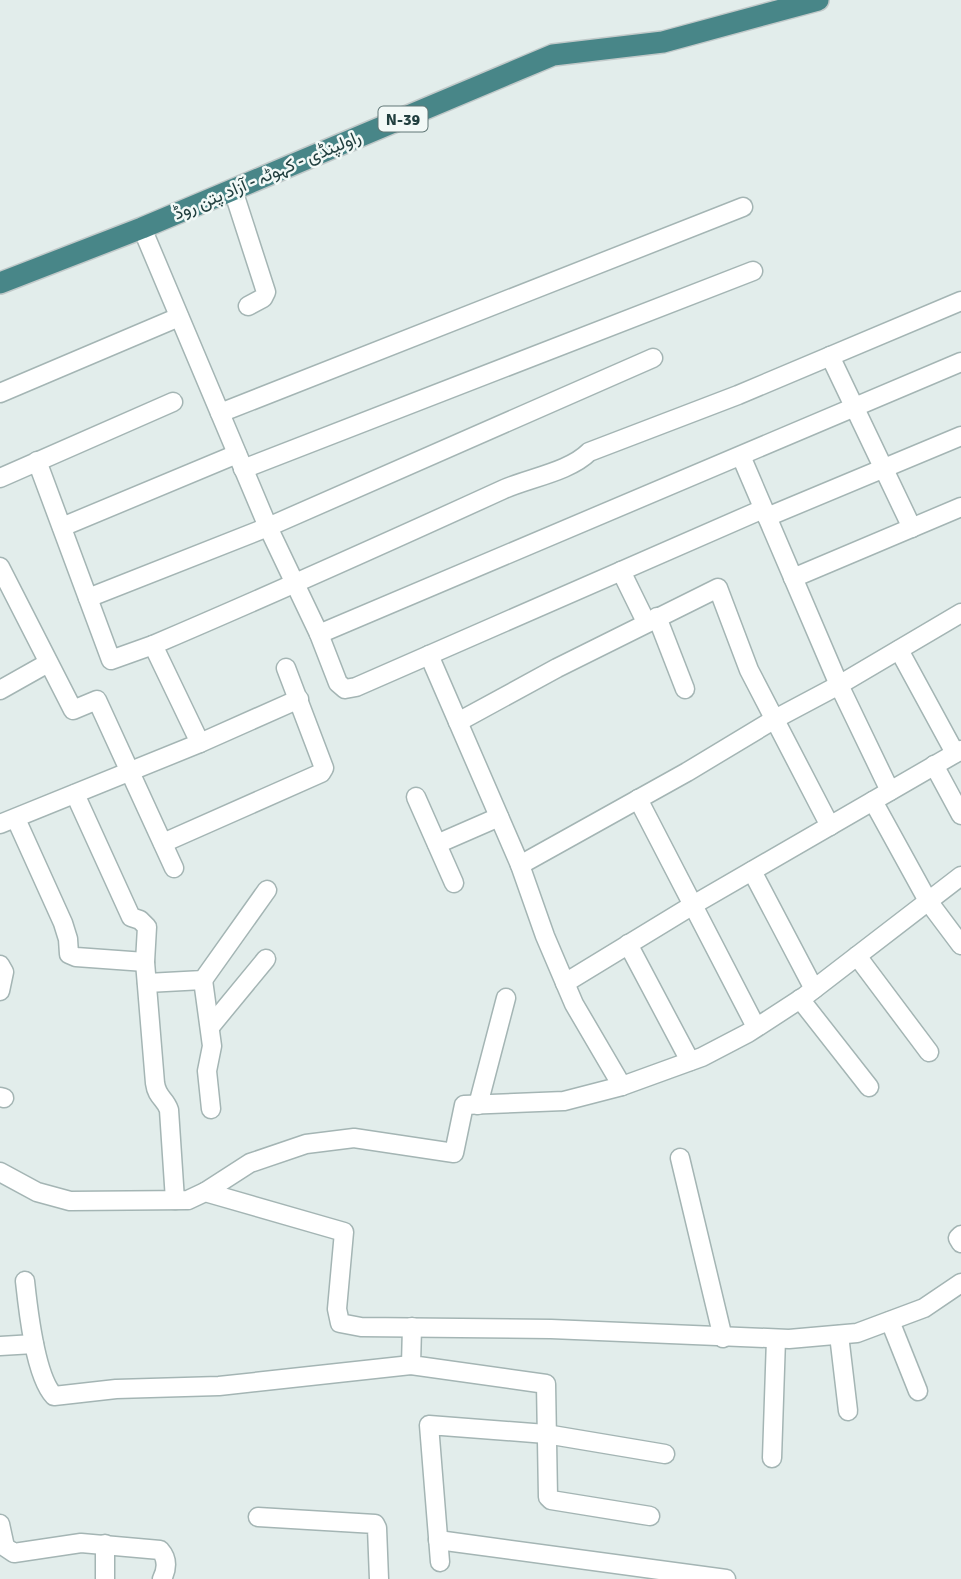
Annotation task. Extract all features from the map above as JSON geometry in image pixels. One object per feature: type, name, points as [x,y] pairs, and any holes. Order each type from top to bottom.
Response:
[{"type":"highway","name":"راولپنڈی - کہوٹہ - آزاد پتن روڈ","points":[[0,283],[142,228],[553,55],[663,43],[818,0]]},
{"type":"street","points":[[233,190],[266,292],[263,298],[248,306]]},
{"type":"street","points":[[220,413],[743,207]]},
{"type":"street","points":[[142,228],[268,527],[319,634],[338,683],[345,689],[356,687],[621,571],[961,436]]},
{"type":"street","points":[[62,527],[753,271]]},
{"type":"street","points":[[37,461],[111,660],[296,584],[523,480],[579,462],[589,452],[738,395],[961,301]]},
{"type":"street","points":[[0,393],[179,317]]},
{"type":"street","points":[[830,356],[912,528]]},
{"type":"street","points":[[88,598],[268,527],[653,358]]},
{"type":"street","points":[[319,634],[961,362]]},
{"type":"street","points":[[0,478],[173,402]]},
{"type":"street","points":[[741,456],[839,685],[890,791]]},
{"type":"street","points":[[793,578],[961,507]]},
{"type":"street","points":[[0,568],[73,710],[97,700],[174,868]]},
{"type":"street","points":[[621,571],[652,620],[685,689]]},
{"type":"street","points":[[458,722],[718,588],[749,670],[830,826]]},
{"type":"street","points":[[520,865],[960,615]]},
{"type":"street","points":[[153,645],[200,743]]},
{"type":"street","points":[[565,982],[958,751],[899,650]]},
{"type":"street","points":[[429,655],[520,865],[545,936],[574,1004],[622,1086]]},
{"type":"street","points":[[0,690],[48,663]]},
{"type":"street","points":[[163,843],[321,773],[324,768],[286,668]]},
{"type":"street","points":[[145,962],[76,957],[69,954],[63,923],[8,821],[200,743],[299,699]]},
{"type":"street","points":[[934,765],[961,815]]},
{"type":"street","points":[[75,794],[131,917],[140,920],[147,927],[145,962],[157,1094],[166,1102],[169,1110],[175,1200]]},
{"type":"street","points":[[416,797],[454,883]]},
{"type":"street","points":[[638,799],[757,1027]]},
{"type":"street","points":[[873,801],[928,901],[961,945]]},
{"type":"street","points":[[437,844],[499,817]]},
{"type":"street","points":[[752,871],[807,994],[869,1087]]},
{"type":"street","points":[[0,1172],[37,1192],[70,1200],[188,1200],[250,1163],[306,1143],[354,1138],[454,1153],[464,1105],[564,1101],[622,1086],[690,1061],[757,1027],[807,994],[961,876]]},
{"type":"street","points":[[211,1109],[207,1071],[212,1046],[203,980],[267,890]]},
{"type":"street","points":[[628,944],[690,1061]]},
{"type":"street","points":[[857,956],[929,1052]]},
{"type":"street","points":[[210,1027],[265,959]]},
{"type":"street","points":[[0,965],[4,972],[0,991]]},
{"type":"street","points":[[147,983],[203,980]]},
{"type":"street","points":[[478,1105],[506,998]]},
{"type":"street","points":[[680,1158],[723,1338]]},
{"type":"street","points":[[205,1192],[344,1232],[337,1308],[341,1323],[360,1328],[551,1329],[776,1339],[857,1334],[924,1308],[961,1283]]},
{"type":"street","points":[[961,1235],[958,1238],[961,1243]]},
{"type":"street","points":[[25,1281],[34,1345],[46,1385],[54,1395],[116,1389],[219,1386],[411,1365],[546,1384],[548,1497],[551,1500],[650,1517]]},
{"type":"street","points":[[890,1321],[918,1391]]},
{"type":"street","points":[[411,1365],[412,1328]]},
{"type":"street","points":[[839,1335],[848,1411]]},
{"type":"street","points":[[772,1458],[776,1339]]},
{"type":"street","points":[[0,1346],[34,1345]]},
{"type":"street","points":[[440,1562],[429,1425],[546,1434],[665,1454]]},
{"type":"street","points":[[258,1517],[375,1524],[379,1579]]},
{"type":"street","points":[[0,1524],[5,1547],[14,1553],[81,1543],[160,1550],[166,1563],[162,1579]]},
{"type":"street","points":[[438,1541],[726,1579]]},
{"type":"street","points":[[104,1544],[105,1579]]}]
